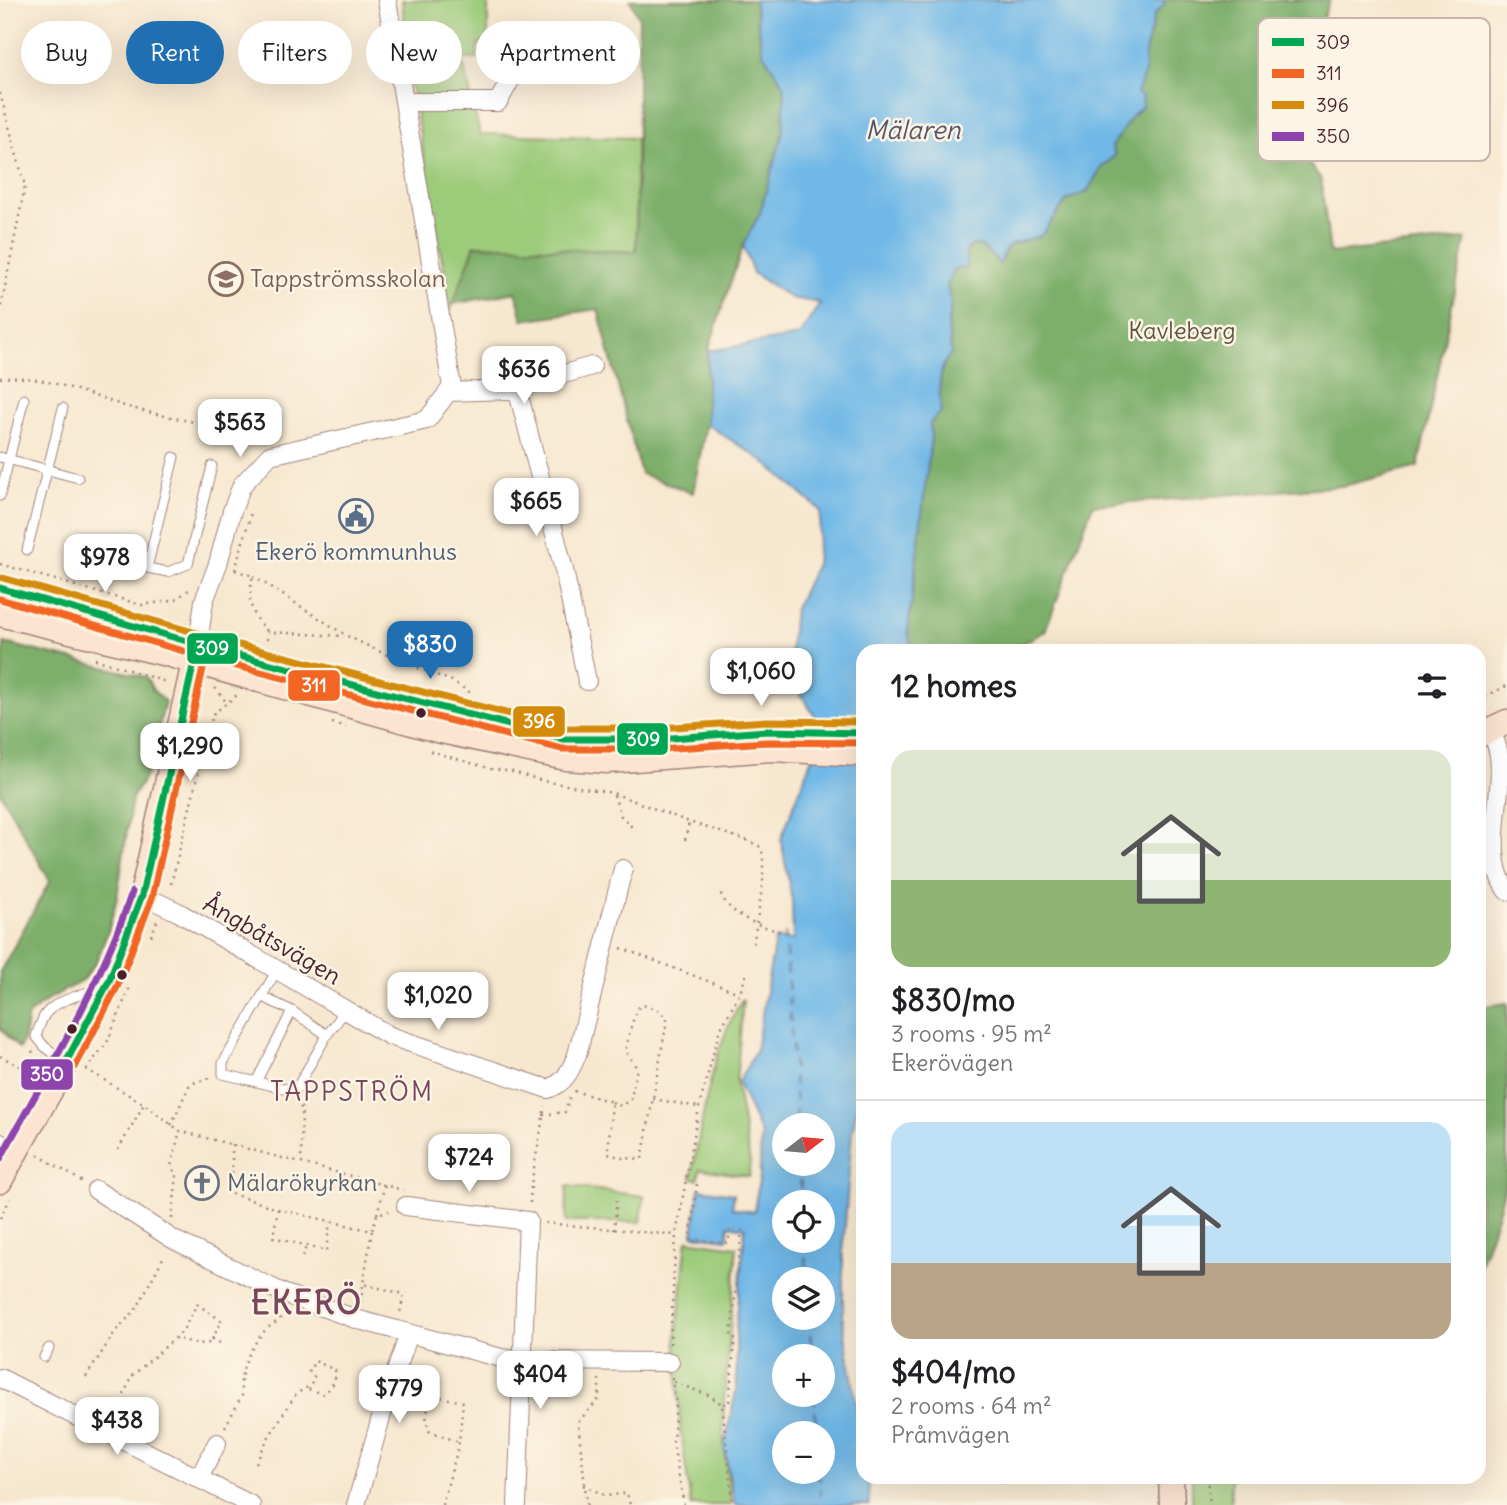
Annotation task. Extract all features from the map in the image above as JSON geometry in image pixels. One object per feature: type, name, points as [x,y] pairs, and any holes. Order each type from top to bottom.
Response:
[{"type":"main road","points":[[0,588],[437,730],[566,758],[608,761],[768,731],[856,733]]},
{"type":"main road","points":[[0,614],[196,653]]},
{"type":"main road","points":[[0,1181],[17,1147],[68,1071],[130,934],[142,895],[196,653]]},
{"type":"main road","points":[[666,748],[772,749],[856,754]]},
{"type":"main road","points":[[1171,1484],[1172,1505]]},
{"type":"street","points":[[196,653],[204,601],[218,564],[232,511],[242,485],[270,455],[427,420],[452,387],[387,0]]},
{"type":"street","points":[[404,102],[498,102],[508,84]]},
{"type":"street","points":[[448,393],[509,390],[592,366]]},
{"type":"street","points":[[517,388],[564,570],[587,681]]},
{"type":"street","points":[[1492,729],[1499,757],[1496,857],[1501,883],[1507,891]]},
{"type":"street","points":[[552,1087],[569,1073],[577,1055],[623,869]]},
{"type":"street","name":"Ångbåtsvägen","points":[[142,895],[177,912],[390,1036],[552,1087]]},
{"type":"street","points":[[96,1190],[125,1214],[174,1240],[292,1297],[359,1320],[501,1358],[522,1361],[670,1362]]},
{"type":"street","points":[[410,1199],[528,1221],[517,1505]]},
{"type":"street","points":[[356,1505],[403,1332]]},
{"type":"street","points":[[0,1378],[251,1505]]},
{"type":"street","points":[[199,1478],[217,1443]]},
{"type":"lane","points":[[0,496],[5,458],[24,399]]},
{"type":"lane","points":[[27,550],[63,408]]},
{"type":"lane","points":[[174,457],[147,568],[168,572],[188,564],[212,466]]},
{"type":"lane","points":[[5,458],[78,478]]},
{"type":"lane","points":[[276,970],[223,1063],[223,1074],[295,1091],[327,1035],[345,1011]]},
{"type":"lane","points":[[68,1071],[36,1036],[47,1011],[67,1000],[108,985]]},
{"type":"lane","points":[[262,997],[292,1011],[327,1035]]},
{"type":"lane","points":[[256,1082],[292,1011]]},
{"type":"path","points":[[0,93],[25,186],[0,312]]},
{"type":"path","points":[[0,378],[14,377],[54,383],[132,408],[260,436],[270,455]]},
{"type":"path","points":[[251,512],[236,570],[253,576],[347,636],[402,662],[452,681],[477,698]]},
{"type":"path","points":[[0,564],[142,605],[174,600],[198,584]]},
{"type":"path","points":[[253,576],[249,592],[253,616],[268,632],[347,636]]},
{"type":"path","points":[[266,648],[268,632]]},
{"type":"path","points":[[1486,696],[1507,686]]},
{"type":"path","points":[[214,687],[226,703]]},
{"type":"path","points":[[170,884],[214,714],[236,695],[247,692]]},
{"type":"path","points":[[491,769],[613,793],[689,822],[746,839],[759,846],[763,854],[762,881],[753,946]]},
{"type":"path","points":[[613,793],[621,816],[633,828]]},
{"type":"path","points":[[685,840],[689,822]]},
{"type":"path","points":[[721,894],[724,903],[757,925],[785,933]]},
{"type":"path","points":[[604,942],[740,993]]},
{"type":"path","points":[[684,1505],[673,1443],[676,1403],[670,1362],[677,1234],[699,1108],[719,1032],[747,974]]},
{"type":"path","points":[[612,1102],[608,1153],[621,1159],[642,1159],[667,1020],[661,1011],[643,1004],[632,1023],[625,1051],[637,1068],[631,1099],[621,1106],[612,1102],[552,1087],[531,1185],[528,1221],[677,1234]]},
{"type":"path","points":[[0,1056],[68,1071],[144,1104],[180,1131],[385,1185],[410,1199]]},
{"type":"path","points":[[171,1125],[190,1084],[223,1074]]},
{"type":"path","points":[[295,1091],[302,1110],[301,1162]]},
{"type":"path","points":[[653,1098],[699,1108]]},
{"type":"path","points":[[118,1150],[144,1104]]},
{"type":"path","points":[[174,1202],[177,1175],[171,1167],[180,1131]]},
{"type":"path","points":[[232,1144],[232,1194],[278,1209],[372,1231]]},
{"type":"path","points":[[17,1147],[96,1190]]},
{"type":"path","points":[[673,1382],[695,1388],[722,1404],[729,1403],[742,1230],[731,1228],[728,1243],[690,1238],[697,1184]]},
{"type":"path","points":[[385,1185],[372,1231],[363,1284],[404,1294],[403,1332]]},
{"type":"path","points":[[614,1230],[617,1195]]},
{"type":"path","points":[[377,1214],[410,1199]]},
{"type":"path","points":[[278,1209],[273,1237],[326,1251],[330,1222]]},
{"type":"path","points":[[86,1377],[115,1332],[137,1308],[174,1240]]},
{"type":"path","points":[[303,1257],[306,1246]]},
{"type":"path","points":[[217,1443],[242,1396],[239,1384],[248,1356],[263,1332],[279,1322],[292,1297]]},
{"type":"path","points":[[124,1395],[131,1377],[182,1332],[197,1304],[222,1321],[210,1343],[197,1344],[176,1338]]},
{"type":"path","points":[[212,1339],[220,1343]]},
{"type":"path","points":[[242,1353],[248,1356]]},
{"type":"path","points":[[256,1463],[296,1394],[305,1388],[311,1385],[314,1377],[309,1371],[315,1361],[335,1370],[336,1376],[331,1388],[323,1394],[305,1388]]},
{"type":"path","points":[[587,1505],[578,1422],[600,1399],[599,1361]]},
{"type":"path","points":[[442,1505],[459,1442],[463,1402],[440,1396],[429,1405],[425,1419],[429,1431],[459,1442]]},
{"type":"path","points":[[722,1404],[733,1505]]},
{"type":"path","points":[[1207,1484],[1210,1505]]},
{"type":"path","points":[[583,1485],[606,1496],[627,1493],[630,1505]]},
{"type":"green space","points":[[402,0],[488,0],[488,21],[476,21],[476,59],[462,59],[462,21],[404,21]]},
{"type":"green space","points":[[630,0],[754,0],[763,53],[785,87],[783,132],[760,213],[743,245],[708,351],[706,424],[693,493],[641,474],[598,309],[523,320],[516,292],[453,304],[475,245],[636,252],[639,18]]},
{"type":"green space","name":"Kavleberg","points":[[1164,0],[1330,0],[1323,18],[1258,18],[1258,161],[1307,161],[1321,179],[1330,253],[1466,239],[1418,467],[1343,486],[1093,505],[1045,631],[1022,644],[911,644],[908,632],[931,437],[930,423],[941,412],[941,373],[951,352],[948,324],[951,305],[947,286],[954,268],[972,245],[982,245],[1000,263],[1005,250],[1012,244],[1041,236],[1067,200],[1087,192],[1101,168],[1115,155],[1112,146],[1132,116],[1142,107],[1136,93],[1145,72],[1145,52],[1155,14]]},
{"type":"green space","points":[[462,59],[480,134],[636,138],[636,252],[475,245],[451,310],[411,84],[462,84]]},
{"type":"green space","points":[[4,643],[146,677],[153,690],[165,702],[147,773],[132,798],[117,897],[109,929],[96,962],[83,980],[49,999],[28,1015],[19,1049],[0,1028],[0,972],[50,881],[0,792],[0,709]]},
{"type":"green space","points":[[743,999],[736,1083],[750,1162],[749,1176],[700,1169],[698,1179],[691,1178],[716,1062],[732,1018]]},
{"type":"green space","points":[[1507,1003],[1507,1178],[1486,1248],[1486,1006]]},
{"type":"green space","points":[[567,1186],[644,1196],[641,1222],[566,1222]]},
{"type":"green space","points":[[687,1240],[737,1247],[723,1435],[731,1505],[691,1505],[680,1426],[676,1340]]},
{"type":"green space","points":[[1192,1484],[1231,1484],[1231,1505],[1192,1505]]},
{"type":"water","name":"Mälaren","points":[[754,0],[1164,0],[1164,5],[1155,14],[1145,52],[1145,72],[1137,93],[1143,96],[1142,107],[1132,116],[1112,146],[1115,155],[1101,168],[1087,192],[1067,200],[1041,236],[1012,244],[1005,250],[1000,264],[982,246],[972,245],[966,251],[966,268],[954,269],[947,286],[951,305],[948,324],[951,353],[941,373],[941,412],[930,423],[931,437],[908,632],[911,644],[856,644],[856,1112],[843,1250],[843,1322],[856,1403],[856,1484],[868,1484],[870,1505],[735,1505],[724,1448],[737,1386],[736,1328],[745,1228],[729,1225],[727,1239],[693,1235],[699,1189],[734,1194],[732,1208],[754,1212],[760,1175],[761,1134],[738,1083],[756,1050],[775,939],[793,940],[792,900],[781,839],[823,729],[788,674],[794,611],[816,564],[821,511],[762,460],[706,424],[708,351],[799,336],[820,303],[791,298],[753,273],[743,245],[760,213],[783,132],[785,87],[763,53]]},
{"type":"ferry route","points":[[785,933],[796,1113]]},
{"type":"ferry route","points":[[800,1176],[801,1190]]},
{"type":"ferry route","points":[[805,1253],[806,1267]]},
{"type":"ferry route","points":[[810,1330],[811,1344]]},
{"type":"ferry route","points":[[815,1407],[816,1421]]},
{"type":"ferry route","points":[[820,1484],[821,1505]]},
{"type":"transit line","name":"396","points":[[3,578],[239,645],[565,728],[658,728],[767,721],[856,722]]},
{"type":"transit line","name":"309","points":[[0,588],[236,655],[564,739],[658,739],[767,731],[856,733]]},
{"type":"transit line","name":"311","points":[[0,599],[233,665],[562,749],[659,749],[767,742],[856,743]]},
{"type":"transit line","name":"309","points":[[66,1062],[109,981],[142,895],[198,644]]},
{"type":"transit line","name":"311","points":[[75,1067],[118,985],[152,898],[208,646]]},
{"type":"transit line","name":"350","points":[[0,1159],[89,995],[132,892]]},
{"type":"place","name":"Tappströmsskolan","points":[[226,279]]},
{"type":"place","name":"Ekerö kommunhus","points":[[356,516]]},
{"type":"place","name":"Mälarökyrkan","points":[[202,1183]]},
{"type":"district","name":"TAPPSTRÖM","points":[[352,1092]]},
{"type":"district","name":"EKERÖ","points":[[307,1303]]}]
